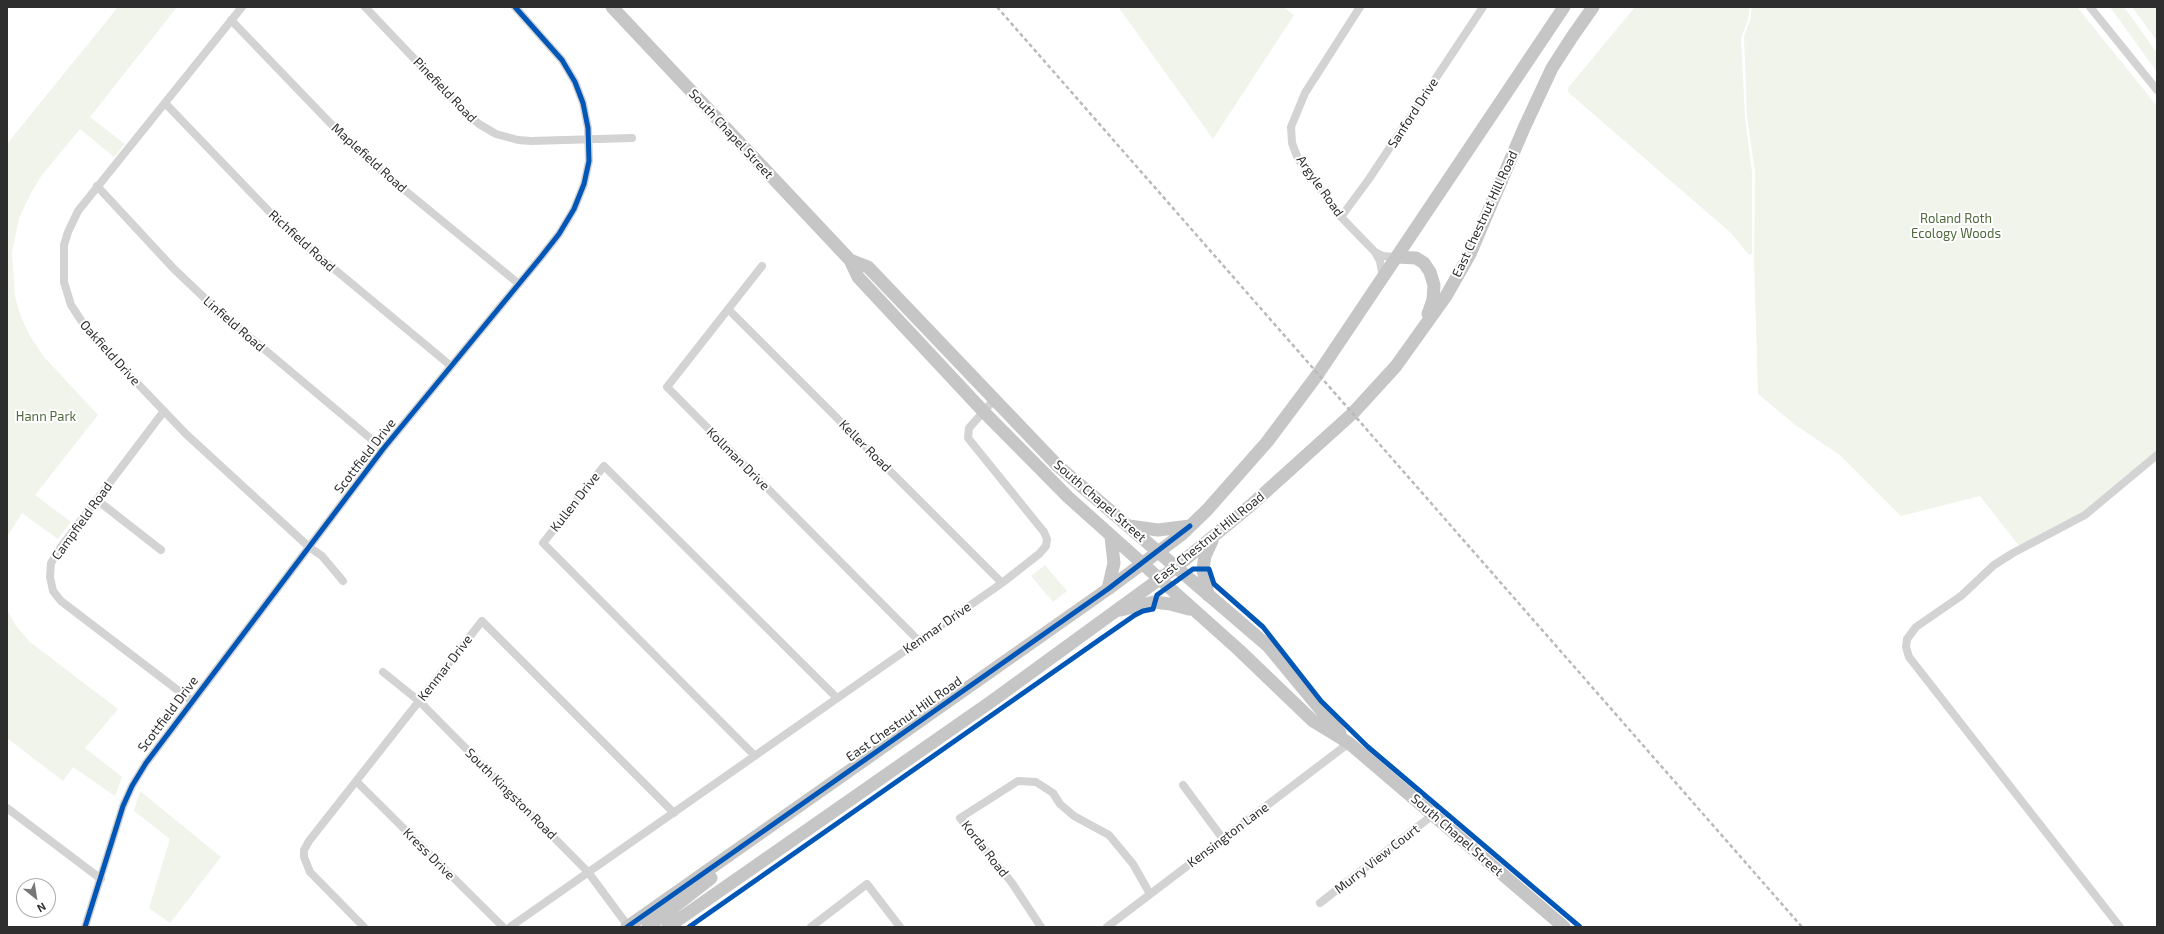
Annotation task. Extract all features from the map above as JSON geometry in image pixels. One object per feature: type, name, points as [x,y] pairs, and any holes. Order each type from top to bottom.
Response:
[{"type":"main road","name":"South Chapel Street","points":[[612,7],[850,260],[858,277],[983,412],[1063,492],[1158,580],[1239,650],[1313,720],[1349,743],[1434,814],[1564,927]]},
{"type":"main road","name":"East Chestnut Hill Road","points":[[628,927],[1108,589],[1190,526],[1223,494],[1267,442],[1318,374],[1564,7]]},
{"type":"main road","name":"East Chestnut Hill Road","points":[[668,927],[992,701],[1176,567],[1214,537],[1353,413],[1396,366],[1423,331],[1446,296],[1470,254],[1524,128],[1552,68],[1594,7]]},
{"type":"main road","points":[[1397,257],[1416,258],[1424,263],[1430,272],[1434,285],[1433,300],[1423,331]]},
{"type":"main road","name":"South Chapel Street","points":[[850,260],[868,267],[1058,466],[1268,646],[1349,743]]},
{"type":"main road","points":[[1128,525],[1158,530],[1190,526]]},
{"type":"main road","points":[[1108,589],[1114,563],[1111,537]]},
{"type":"main road","points":[[1208,595],[1203,569],[1205,556],[1214,537]]},
{"type":"main road","points":[[1115,611],[1154,602],[1170,604],[1194,611]]},
{"type":"main road","points":[[648,927],[712,877],[740,848]]},
{"type":"street","name":"Oakfield Drive","points":[[242,7],[78,211],[68,232],[64,245],[63,269],[67,294],[76,315],[90,334],[220,467],[330,564],[342,581]]},
{"type":"street","name":"Pinefield Road","points":[[366,7],[464,111],[486,129],[506,138],[518,140],[632,138]]},
{"type":"street","name":"Scottfield Drive","points":[[85,927],[118,822],[132,786],[146,763],[383,449],[559,234],[574,209],[587,173],[589,139],[583,103],[569,70],[551,46],[515,7]]},
{"type":"street","name":"Argyle Road","points":[[1360,7],[1305,93],[1291,127],[1292,143],[1298,160],[1340,217],[1375,252],[1380,261],[1383,279]]},
{"type":"street","name":"Sanford Drive","points":[[1340,217],[1369,180],[1483,7]]},
{"type":"street","points":[[2090,7],[2157,90]]},
{"type":"street","name":"Maplefield Road","points":[[231,20],[349,143],[519,284]]},
{"type":"street","name":"Richfield Road","points":[[165,103],[282,225],[451,366]]},
{"type":"street","name":"Linfield Road","points":[[97,186],[179,274],[214,307],[383,449]]},
{"type":"street","points":[[1375,252],[1383,256],[1397,257]]},
{"type":"street","name":"Kollman Drive","points":[[762,266],[667,387],[919,641]]},
{"type":"street","name":"Keller Road","points":[[728,310],[1002,583]]},
{"type":"street","name":"Kenmar Drive","points":[[510,927],[1002,583],[1039,554],[1046,546],[1047,539],[1039,523],[971,444],[968,438],[969,428],[994,400]]},
{"type":"street","name":"Campfield Road","points":[[164,411],[51,563],[50,577],[53,591],[68,607],[192,701]]},
{"type":"street","points":[[2120,927],[1909,657],[1906,647],[1906,639],[1916,627],[1961,596],[1994,565],[2013,553],[2085,515],[2157,455]]},
{"type":"street","name":"Kullen Drive","points":[[755,756],[543,543],[604,466],[837,698]]},
{"type":"street","points":[[97,500],[161,550]]},
{"type":"street","name":"Kenmar Drive","points":[[364,927],[310,872],[304,857],[304,850],[309,841],[482,621],[674,813]]},
{"type":"street","name":"South Kingston Road","points":[[383,672],[419,701],[588,872],[628,927]]},
{"type":"street","name":"Kensington Lane","points":[[1107,927],[1349,743]]},
{"type":"street","name":"Kress Drive","points":[[356,781],[503,927]]},
{"type":"street","name":"Korda Road","points":[[1042,927],[1012,883],[960,818],[1018,781],[1036,782],[1053,793],[1060,804],[1074,816],[1109,835],[1133,864],[1150,894]]},
{"type":"street","points":[[1183,785],[1222,839]]},
{"type":"street","points":[[7,808],[101,879]]},
{"type":"street","name":"Murry View Court","points":[[1320,903],[1434,814]]},
{"type":"street","points":[[811,927],[867,884],[900,927]]},
{"type":"green space","name":"Hann Park","points":[[118,7],[177,7],[90,117],[125,144],[114,157],[80,129],[42,175],[31,193],[19,218],[12,252],[15,297],[21,317],[30,336],[44,357],[98,415],[35,495],[71,522],[58,539],[22,513],[7,537],[7,144]]},
{"type":"green space","points":[[1283,7],[1294,15],[1213,139],[1119,8]]},
{"type":"green space","points":[[1635,7],[1750,7],[1748,20],[1741,38],[1745,117],[1752,172],[1752,254],[1749,255],[1731,233],[1568,92],[1568,88]]},
{"type":"green space","name":"Roland Roth Ecology Woods","points":[[1752,7],[2077,7],[2157,106],[2157,450],[2082,513],[2019,546],[1980,496],[1901,516],[1841,456],[1794,424],[1758,394],[1754,259],[1755,172],[1747,117],[1744,37],[1750,20]]},
{"type":"green space","points":[[2110,7],[2124,7],[2157,53],[2157,72]]},
{"type":"green space","points":[[2132,7],[2157,7],[2157,41]]},
{"type":"green space","points":[[1045,565],[1067,591],[1053,602],[1031,576]]},
{"type":"green space","points":[[7,610],[16,626],[30,642],[118,709],[85,748],[122,777],[115,796],[73,767],[63,781],[7,738]]},
{"type":"green space","points":[[140,791],[221,857],[170,923],[149,908],[170,839],[134,811]]},
{"type":"railway","points":[[997,7],[1802,927]]},
{"type":"cycle path","points":[[85,927],[123,806],[132,786],[146,763],[383,449],[541,257],[559,234],[574,209],[584,184],[589,161],[588,128],[583,103],[575,82],[562,60],[515,7]]},
{"type":"cycle path","points":[[627,927],[1108,589],[1190,526]]},
{"type":"cycle path","points":[[689,927],[1135,615],[1143,611],[1153,609],[1157,595],[1193,569],[1209,569],[1214,584],[1263,627],[1321,701],[1368,747],[1580,927]]}]
